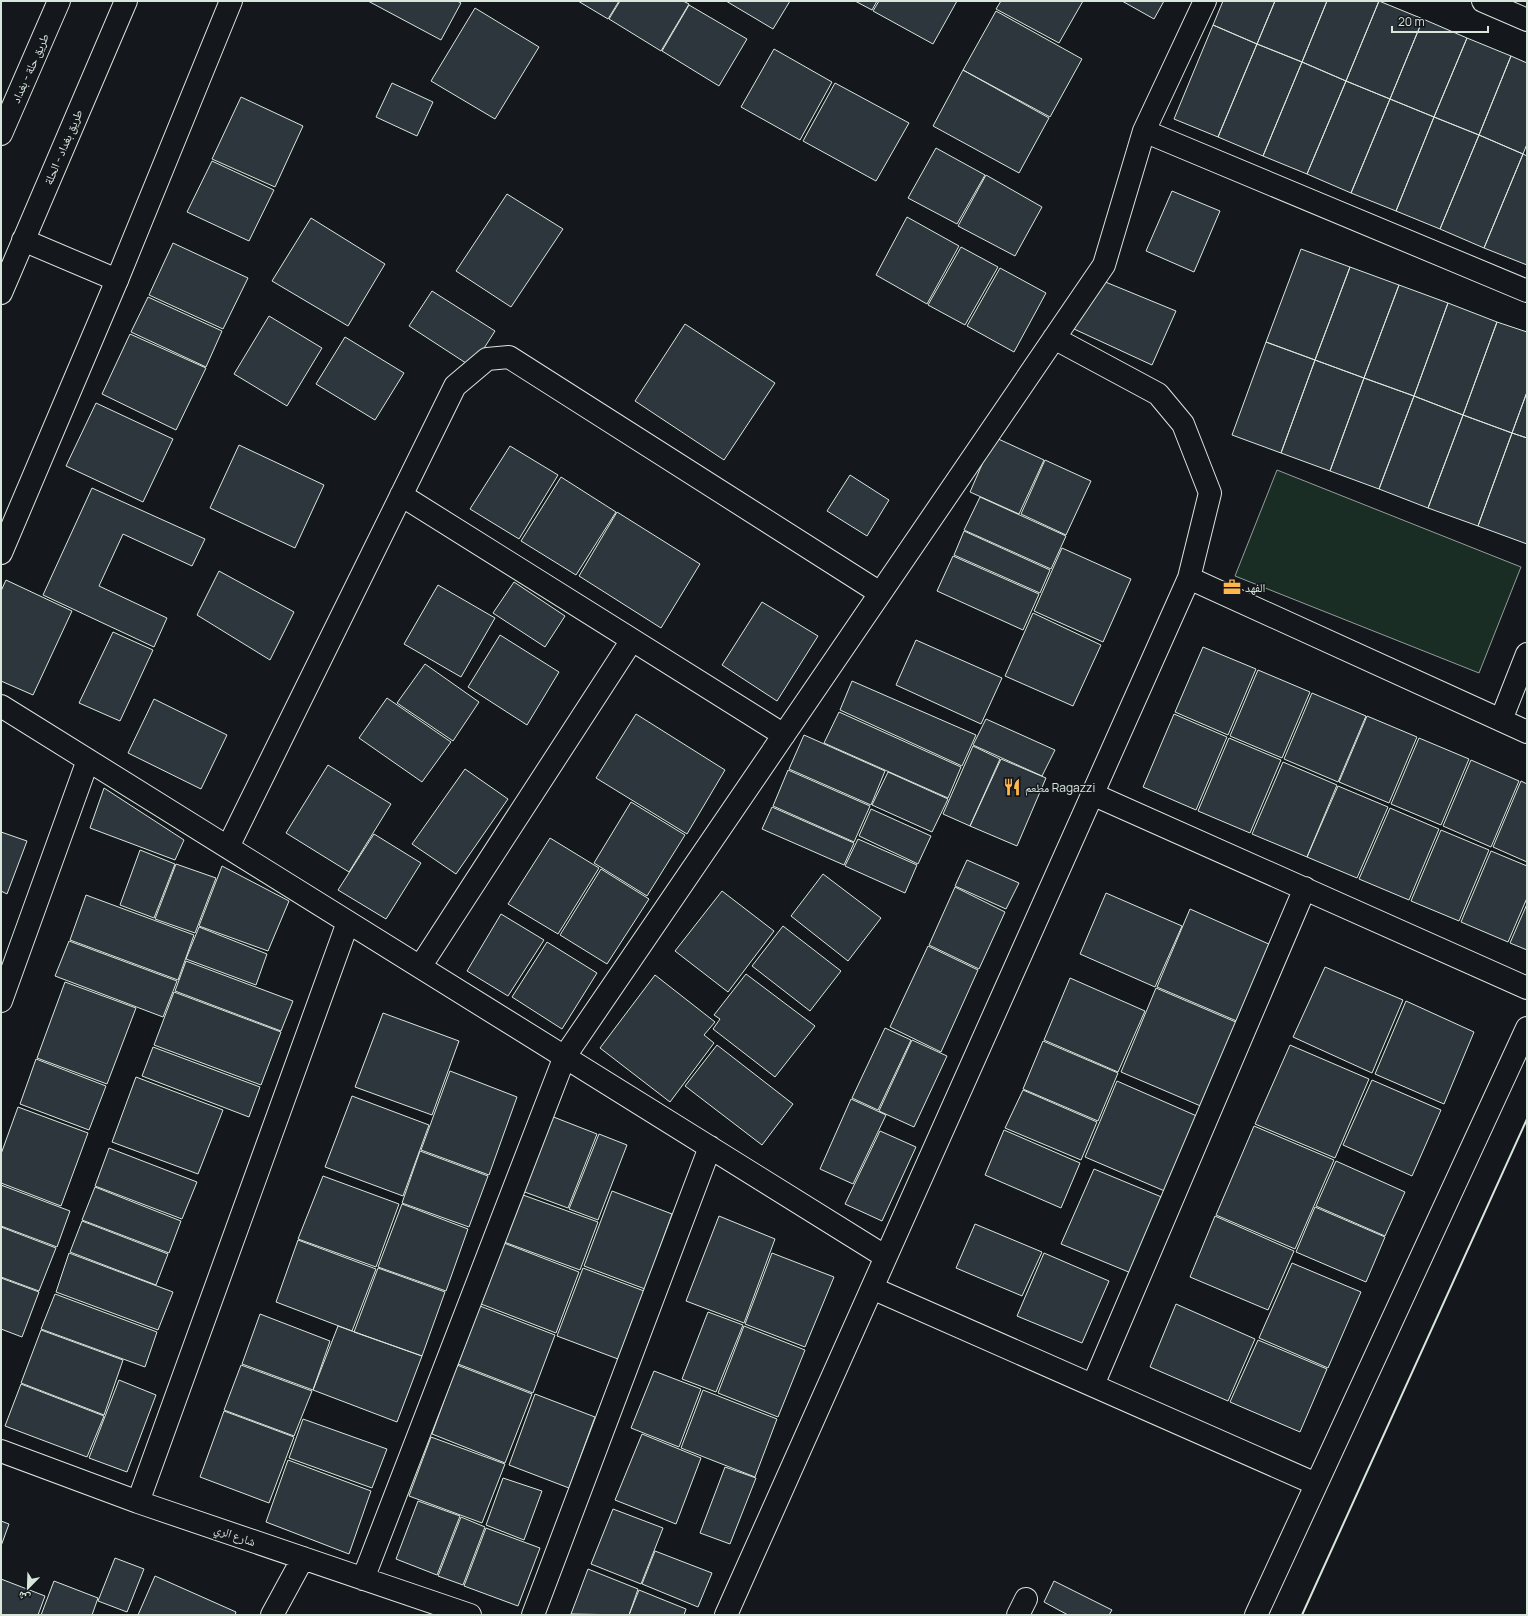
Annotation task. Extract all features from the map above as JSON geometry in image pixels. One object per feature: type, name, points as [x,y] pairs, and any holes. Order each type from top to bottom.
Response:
[{"type":"street","name":"طريق حلة - بغداد","points":[[1,134],[59,1]]},
{"type":"street","name":"طريق بغداد - الحلة","points":[[1,293],[126,1]]},
{"type":"street","points":[[1,553],[117,280],[231,1]]},
{"type":"street","points":[[363,1579],[565,1056],[1104,265],[1144,131],[1205,1]]},
{"type":"street","points":[[1487,2],[1527,20]]},
{"type":"street","points":[[1144,131],[1527,291]]},
{"type":"street","points":[[23,240],[117,280]]},
{"type":"street","points":[[726,1615],[1189,578],[1210,493],[1183,424],[1158,394],[1054,338]]},
{"type":"street","points":[[228,847],[455,386],[487,359],[509,357],[880,593]]},
{"type":"street","points":[[401,496],[784,735]]},
{"type":"street","points":[[1189,578],[1527,732]]},
{"type":"street","points":[[420,967],[632,640]]},
{"type":"street","points":[[1501,720],[1527,654]]},
{"type":"street","points":[[1,706],[886,1257]]},
{"type":"street","points":[[1,1001],[88,760]]},
{"type":"street","points":[[1092,794],[1527,988]]},
{"type":"street","points":[[1093,1386],[1305,888]]},
{"type":"street","points":[[138,1502],[348,922]]},
{"type":"street","points":[[1256,1615],[1527,1028]]},
{"type":"street","points":[[533,1615],[710,1147]]},
{"type":"street","points":[[872,1288],[1316,1484]]},
{"type":"street","name":"شارع الري","points":[[1,1451],[138,1502],[470,1615]]},
{"type":"street","points":[[272,1615],[304,1558]]},
{"type":"green space","points":[[1277,470],[1521,567],[1479,673],[1235,576]]},
{"type":"building","points":[[368,1],[457,1],[461,3],[441,40]]},
{"type":"building","points":[[578,1],[619,1],[608,19]]},
{"type":"building","points":[[620,1],[683,1],[689,4],[661,51],[609,19]]},
{"type":"building","points":[[726,1],[790,1],[773,29]]},
{"type":"building","points":[[855,1],[877,1],[872,10]]},
{"type":"building","points":[[879,1],[957,1],[933,44],[873,11]]},
{"type":"building","points":[[1001,1],[1083,1],[1059,43],[996,9]]},
{"type":"building","points":[[1122,1],[1164,1],[1154,19]]},
{"type":"building","points":[[1223,1],[1275,1],[1257,44],[1213,25]]},
{"type":"building","points":[[1275,1],[1327,1],[1302,62],[1257,44]]},
{"type":"building","points":[[1327,1],[1379,1],[1346,81],[1302,62]]},
{"type":"building","points":[[1379,1],[1423,19],[1390,99],[1346,81]]},
{"type":"building","points":[[689,5],[747,39],[719,86],[662,51]]},
{"type":"building","points":[[475,8],[539,47],[495,119],[431,81]]},
{"type":"building","points":[[996,11],[1082,59],[1050,117],[963,70]]},
{"type":"building","points":[[1423,19],[1467,38],[1434,117],[1390,99]]},
{"type":"building","points":[[1213,25],[1257,44],[1218,137],[1174,119]]},
{"type":"building","points":[[1467,38],[1511,56],[1479,135],[1434,117]]},
{"type":"building","points":[[1257,44],[1302,62],[1263,156],[1218,137]]},
{"type":"building","points":[[774,49],[832,82],[800,140],[741,107]]},
{"type":"building","points":[[1511,56],[1527,63],[1527,144],[1523,154],[1479,135]]},
{"type":"building","points":[[1302,62],[1346,81],[1307,174],[1263,156]]},
{"type":"building","points":[[963,70],[1049,118],[1019,173],[933,126]]},
{"type":"building","points":[[1346,81],[1390,99],[1351,193],[1307,174]]},
{"type":"building","points":[[392,83],[433,102],[417,136],[376,117]]},
{"type":"building","points":[[835,83],[909,123],[876,181],[803,141]]},
{"type":"building","points":[[241,97],[303,126],[275,187],[212,159]]},
{"type":"building","points":[[1390,99],[1434,117],[1396,211],[1351,193]]},
{"type":"building","points":[[1434,117],[1479,135],[1440,229],[1396,211]]},
{"type":"building","points":[[1479,135],[1523,154],[1484,248],[1440,229]]},
{"type":"building","points":[[936,148],[985,175],[957,224],[908,198]]},
{"type":"building","points":[[1523,154],[1527,156],[1527,265],[1484,248]]},
{"type":"building","points":[[212,161],[274,190],[249,241],[187,212]]},
{"type":"building","points":[[986,175],[1042,207],[1015,256],[958,226]]},
{"type":"building","points":[[1172,191],[1220,211],[1194,272],[1146,251]]},
{"type":"building","points":[[507,194],[563,229],[511,307],[456,271]]},
{"type":"building","points":[[907,217],[959,246],[927,304],[876,275]]},
{"type":"building","points":[[311,218],[385,264],[348,326],[272,281]]},
{"type":"building","points":[[173,243],[248,278],[223,329],[149,295]]},
{"type":"building","points":[[961,247],[998,267],[965,325],[928,305]]},
{"type":"building","points":[[1301,249],[1350,267],[1315,360],[1266,342]]},
{"type":"building","points":[[1350,267],[1399,285],[1364,378],[1315,360]]},
{"type":"building","points":[[1000,268],[1046,293],[1014,352],[967,326]]},
{"type":"building","points":[[1103,281],[1176,311],[1152,365],[1074,329]]},
{"type":"building","points":[[1399,285],[1448,303],[1414,396],[1364,378]]},
{"type":"building","points":[[432,291],[495,331],[472,367],[409,326]]},
{"type":"building","points":[[148,297],[222,331],[206,367],[131,332]]},
{"type":"building","points":[[1448,303],[1497,322],[1463,415],[1414,396]]},
{"type":"building","points":[[269,316],[322,348],[287,406],[234,374]]},
{"type":"building","points":[[1497,322],[1527,332],[1527,392],[1512,433],[1463,415]]},
{"type":"building","points":[[685,324],[775,383],[724,460],[635,401]]},
{"type":"building","points":[[130,334],[206,368],[176,430],[102,394]]},
{"type":"building","points":[[345,337],[404,373],[375,420],[316,384]]},
{"type":"building","points":[[1266,342],[1315,360],[1281,453],[1232,435]]},
{"type":"building","points":[[1315,360],[1364,378],[1330,471],[1281,453]]},
{"type":"building","points":[[1364,378],[1414,396],[1379,489],[1330,471]]},
{"type":"building","points":[[1527,392],[1527,438],[1512,433]]},
{"type":"building","points":[[1414,396],[1463,415],[1428,508],[1379,489]]},
{"type":"building","points":[[96,403],[173,439],[143,502],[66,466]]},
{"type":"building","points":[[1463,415],[1512,433],[1478,526],[1428,508]]},
{"type":"building","points":[[1512,433],[1527,438],[1527,544],[1478,526]]},
{"type":"building","points":[[994,437],[1044,460],[1019,514],[970,492]]},
{"type":"building","points":[[239,445],[324,485],[295,548],[210,508]]},
{"type":"building","points":[[510,446],[558,475],[519,539],[470,509]]},
{"type":"building","points":[[1045,460],[1091,481],[1066,535],[1021,514]]},
{"type":"building","points":[[850,475],[889,500],[867,536],[827,511]]},
{"type":"building","points":[[561,477],[616,512],[576,575],[521,541]]},
{"type":"building","points":[[92,488],[205,539],[192,566],[123,534],[99,586],[167,618],[154,647],[43,595]]},
{"type":"building","points":[[980,497],[1066,536],[1051,569],[964,530]]},
{"type":"building","points":[[617,512],[700,564],[661,628],[579,576]]},
{"type":"building","points":[[964,531],[1050,570],[1040,593],[954,555]]},
{"type":"building","points":[[1062,548],[1131,579],[1103,642],[1034,611]]},
{"type":"building","points":[[953,556],[1039,594],[1023,630],[937,591]]},
{"type":"building","points":[[219,571],[294,612],[270,660],[197,615]]},
{"type":"building","points":[[6,580],[72,611],[33,695],[1,681],[1,591]]},
{"type":"building","points":[[514,582],[565,616],[545,647],[493,613]]},
{"type":"building","points":[[438,585],[495,618],[461,677],[404,644]]},
{"type":"building","points":[[762,602],[818,636],[777,701],[722,665]]},
{"type":"building","points":[[1033,613],[1101,645],[1073,706],[1005,676]]},
{"type":"building","points":[[113,632],[153,650],[120,721],[79,703]]},
{"type":"building","points":[[500,635],[559,672],[527,725],[468,687]]},
{"type":"building","points":[[916,640],[1002,678],[981,724],[896,685]]},
{"type":"building","points":[[1203,647],[1256,669],[1228,735],[1175,712]]},
{"type":"building","points":[[425,664],[479,702],[453,741],[397,703]]},
{"type":"building","points":[[1258,670],[1310,692],[1282,758],[1230,736]]},
{"type":"building","points":[[852,681],[976,735],[962,766],[840,710]]},
{"type":"building","points":[[1312,693],[1366,716],[1338,782],[1284,759]]},
{"type":"building","points":[[387,698],[451,742],[422,782],[359,738]]},
{"type":"building","points":[[154,699],[227,735],[201,789],[128,753]]},
{"type":"building","points":[[839,712],[961,767],[948,798],[824,743]]},
{"type":"building","points":[[636,714],[725,770],[687,834],[596,778]]},
{"type":"building","points":[[1174,714],[1227,737],[1196,810],[1143,787]]},
{"type":"building","points":[[1367,716],[1417,737],[1389,803],[1339,782]]},
{"type":"building","points":[[986,719],[1055,750],[1042,776],[973,745]]},
{"type":"building","points":[[804,735],[885,771],[871,805],[789,769]]},
{"type":"building","points":[[1229,738],[1281,760],[1250,833],[1198,811]]},
{"type":"building","points":[[1419,738],[1469,759],[1441,825],[1391,804]]},
{"type":"building","points":[[973,746],[1000,759],[970,826],[943,814]]},
{"type":"building","points":[[1001,759],[1046,778],[1017,846],[970,826]]},
{"type":"building","points":[[1471,760],[1519,781],[1491,847],[1443,826]]},
{"type":"building","points":[[1283,762],[1337,785],[1307,857],[1252,834]]},
{"type":"building","points":[[328,765],[391,804],[349,872],[286,833]]},
{"type":"building","points":[[465,769],[508,799],[456,874],[412,844]]},
{"type":"building","points":[[788,770],[870,806],[854,842],[773,806]]},
{"type":"building","points":[[888,772],[948,799],[932,832],[872,805]]},
{"type":"building","points":[[1521,781],[1527,784],[1527,862],[1493,847]]},
{"type":"building","points":[[1338,786],[1388,807],[1357,878],[1307,857]]},
{"type":"building","points":[[104,788],[184,840],[175,860],[90,828]]},
{"type":"building","points":[[631,802],[685,835],[647,896],[594,863]]},
{"type":"building","points":[[772,807],[854,843],[844,865],[762,829]]},
{"type":"building","points":[[1390,808],[1439,829],[1409,900],[1359,879]]},
{"type":"building","points":[[871,809],[931,836],[918,864],[859,836]]},
{"type":"building","points":[[1441,830],[1489,850],[1459,921],[1411,901]]},
{"type":"building","points":[[1,832],[27,841],[7,894],[1,891]]},
{"type":"building","points":[[374,834],[421,863],[386,919],[338,890]]},
{"type":"building","points":[[550,838],[599,868],[558,934],[508,904]]},
{"type":"building","points":[[858,839],[917,865],[905,893],[845,866]]},
{"type":"building","points":[[140,850],[175,864],[154,918],[120,905]]},
{"type":"building","points":[[1491,851],[1527,866],[1527,898],[1508,942],[1461,922]]},
{"type":"building","points":[[967,860],[1019,883],[1006,909],[955,886]]},
{"type":"building","points":[[176,864],[216,878],[195,933],[155,919]]},
{"type":"building","points":[[222,866],[289,901],[268,951],[199,926]]},
{"type":"building","points":[[601,869],[649,899],[607,964],[560,935]]},
{"type":"building","points":[[823,874],[881,918],[848,961],[791,916]]},
{"type":"building","points":[[955,887],[1005,912],[979,969],[929,945]]},
{"type":"building","points":[[722,891],[774,931],[728,992],[675,951]]},
{"type":"building","points":[[1106,893],[1182,926],[1155,987],[1080,954]]},
{"type":"building","points":[[86,895],[194,935],[178,980],[70,940]]},
{"type":"building","points":[[1527,904],[1527,950],[1510,943]]},
{"type":"building","points":[[1190,909],[1271,945],[1239,1022],[1157,987]]},
{"type":"building","points":[[501,914],[544,940],[508,996],[467,971]]},
{"type":"building","points":[[783,926],[841,971],[810,1011],[752,966]]},
{"type":"building","points":[[199,927],[267,954],[256,985],[186,959]]},
{"type":"building","points":[[69,941],[177,981],[163,1017],[55,976]]},
{"type":"building","points":[[547,942],[597,973],[562,1029],[512,997]]},
{"type":"building","points":[[928,946],[978,970],[941,1052],[890,1027]]},
{"type":"building","points":[[186,961],[293,1001],[281,1031],[175,991]]},
{"type":"building","points":[[1325,967],[1403,1000],[1372,1073],[1293,1037]]},
{"type":"building","points":[[746,974],[815,1026],[775,1077],[713,1029],[720,1019],[714,1015]]},
{"type":"building","points":[[655,975],[715,1022],[704,1035],[714,1043],[670,1102],[600,1048]]},
{"type":"building","points":[[1070,978],[1145,1011],[1118,1072],[1044,1040]]},
{"type":"building","points":[[65,982],[136,1008],[107,1084],[37,1058]]},
{"type":"building","points":[[1156,988],[1238,1023],[1203,1107],[1121,1072]]},
{"type":"building","points":[[174,992],[281,1032],[261,1085],[154,1045]]},
{"type":"building","points":[[1406,1001],[1474,1032],[1444,1104],[1375,1074]]},
{"type":"building","points":[[383,1013],[459,1041],[432,1115],[355,1087]]},
{"type":"building","points":[[885,1028],[911,1040],[878,1110],[852,1098]]},
{"type":"building","points":[[912,1040],[947,1056],[914,1127],[879,1111]]},
{"type":"building","points":[[1043,1041],[1118,1073],[1098,1121],[1023,1089]]},
{"type":"building","points":[[717,1045],[793,1104],[762,1145],[685,1086]]},
{"type":"building","points":[[1290,1045],[1369,1079],[1335,1158],[1255,1124]]},
{"type":"building","points":[[153,1047],[260,1087],[249,1117],[142,1076]]},
{"type":"building","points":[[36,1059],[106,1086],[89,1130],[20,1104]]},
{"type":"building","points":[[450,1071],[517,1097],[489,1175],[421,1150]]},
{"type":"building","points":[[136,1077],[223,1110],[198,1174],[112,1142]]},
{"type":"building","points":[[1372,1080],[1441,1110],[1412,1176],[1343,1145]]},
{"type":"building","points":[[1117,1081],[1199,1117],[1167,1192],[1085,1157]]},
{"type":"building","points":[[1023,1090],[1097,1122],[1081,1160],[1005,1128]]},
{"type":"building","points":[[352,1096],[429,1125],[403,1196],[325,1167]]},
{"type":"building","points":[[851,1099],[886,1115],[853,1184],[820,1169]]},
{"type":"building","points":[[18,1107],[88,1133],[61,1206],[1,1183],[1,1154]]},
{"type":"building","points":[[551,1116],[597,1134],[568,1208],[522,1191]]},
{"type":"building","points":[[1254,1126],[1334,1160],[1295,1249],[1216,1215]]},
{"type":"building","points":[[1004,1130],[1080,1163],[1061,1208],[985,1175]]},
{"type":"building","points":[[880,1131],[916,1147],[882,1221],[845,1204]]},
{"type":"building","points":[[599,1134],[627,1145],[598,1220],[569,1209]]},
{"type":"building","points":[[109,1148],[197,1182],[182,1219],[95,1186]]},
{"type":"building","points":[[420,1151],[488,1176],[469,1227],[402,1203]]},
{"type":"building","points":[[1336,1161],[1405,1192],[1385,1236],[1316,1206]]},
{"type":"building","points":[[1094,1169],[1164,1198],[1131,1273],[1061,1244]]},
{"type":"building","points":[[323,1176],[399,1204],[376,1267],[298,1239]]},
{"type":"building","points":[[1,1185],[70,1211],[57,1247],[1,1226]]},
{"type":"building","points":[[95,1187],[181,1221],[169,1253],[82,1220]]},
{"type":"building","points":[[612,1191],[672,1214],[645,1289],[584,1266]]},
{"type":"building","points":[[523,1195],[598,1222],[580,1270],[504,1242]]},
{"type":"building","points":[[402,1204],[468,1229],[446,1291],[378,1267]]},
{"type":"building","points":[[1315,1207],[1385,1237],[1366,1282],[1296,1252]]},
{"type":"building","points":[[719,1216],[775,1239],[744,1323],[686,1301]]},
{"type":"building","points":[[1215,1216],[1294,1251],[1268,1310],[1190,1277]]},
{"type":"building","points":[[82,1221],[168,1254],[156,1285],[70,1252]]},
{"type":"building","points":[[975,1224],[1042,1252],[1022,1296],[956,1268]]},
{"type":"building","points":[[1,1227],[56,1248],[39,1291],[1,1277]]},
{"type":"building","points":[[298,1240],[376,1269],[352,1331],[276,1302]]},
{"type":"building","points":[[504,1243],[579,1272],[556,1333],[481,1304]]},
{"type":"building","points":[[69,1253],[173,1292],[158,1330],[56,1292]]},
{"type":"building","points":[[772,1253],[834,1277],[805,1347],[745,1324]]},
{"type":"building","points":[[1044,1253],[1109,1281],[1082,1343],[1017,1316]]},
{"type":"building","points":[[1292,1263],[1361,1292],[1328,1368],[1259,1338]]},
{"type":"building","points":[[378,1268],[445,1292],[422,1356],[354,1332]]},
{"type":"building","points":[[583,1268],[644,1291],[618,1359],[557,1336]]},
{"type":"building","points":[[1,1278],[39,1292],[22,1337],[1,1329]]},
{"type":"building","points":[[55,1294],[157,1332],[145,1367],[41,1329]]},
{"type":"building","points":[[1176,1304],[1255,1339],[1228,1401],[1150,1367]]},
{"type":"building","points":[[480,1306],[555,1335],[533,1393],[458,1364]]},
{"type":"building","points":[[708,1312],[743,1325],[716,1392],[682,1379]]},
{"type":"building","points":[[260,1314],[330,1341],[313,1390],[242,1364]]},
{"type":"building","points":[[338,1326],[422,1356],[397,1422],[313,1390]]},
{"type":"building","points":[[744,1326],[805,1350],[778,1417],[718,1393]]},
{"type":"building","points":[[41,1330],[123,1360],[104,1415],[21,1383]]},
{"type":"building","points":[[1258,1340],[1327,1369],[1300,1432],[1230,1402]]},
{"type":"building","points":[[241,1365],[312,1391],[294,1436],[224,1410]]},
{"type":"building","points":[[457,1365],[532,1394],[505,1463],[432,1434]]},
{"type":"building","points":[[654,1371],[701,1389],[679,1447],[631,1428]]},
{"type":"building","points":[[119,1380],[156,1395],[127,1472],[89,1458]]},
{"type":"building","points":[[21,1384],[104,1416],[87,1457],[5,1426]]},
{"type":"building","points":[[703,1390],[777,1419],[755,1477],[681,1448]]},
{"type":"building","points":[[535,1394],[595,1417],[569,1488],[509,1465]]},
{"type":"building","points":[[224,1411],[294,1437],[269,1503],[200,1477]]},
{"type":"building","points":[[303,1419],[387,1449],[372,1488],[289,1458]]},
{"type":"building","points":[[642,1434],[701,1458],[676,1524],[615,1500]]},
{"type":"building","points":[[431,1437],[505,1464],[482,1523],[409,1496]]},
{"type":"building","points":[[288,1460],[371,1491],[349,1554],[266,1522]]},
{"type":"building","points":[[725,1467],[756,1478],[730,1544],[700,1533]]},
{"type":"building","points":[[503,1478],[542,1491],[524,1540],[486,1525]]},
{"type":"building","points":[[418,1501],[460,1516],[437,1575],[396,1559]]},
{"type":"building","points":[[613,1509],[663,1528],[641,1584],[591,1564]]},
{"type":"building","points":[[461,1517],[485,1527],[463,1585],[438,1576]]},
{"type":"building","points":[[1,1521],[9,1524],[1,1546]]},
{"type":"building","points":[[486,1528],[540,1548],[518,1606],[464,1586]]},
{"type":"building","points":[[655,1551],[712,1573],[698,1607],[642,1584]]},
{"type":"building","points":[[115,1558],[144,1569],[127,1612],[98,1601]]},
{"type":"building","points":[[588,1569],[638,1589],[629,1615],[571,1614]]},
{"type":"building","points":[[155,1576],[236,1612],[235,1615],[138,1615]]},
{"type":"building","points":[[1,1579],[45,1596],[38,1615],[1,1615]]},
{"type":"building","points":[[54,1581],[98,1598],[92,1615],[41,1615]]},
{"type":"building","points":[[1054,1581],[1112,1610],[1109,1615],[1068,1615],[1044,1602]]},
{"type":"building","points":[[639,1590],[686,1609],[684,1615],[629,1615]]},
{"type":"wall","points":[[1302,1615],[1527,1119]]},
{"type":"place","name":"الفهد","points":[[1232,587]]},
{"type":"place","name":"مطعم Ragazzi","points":[[1012,787]]}]
